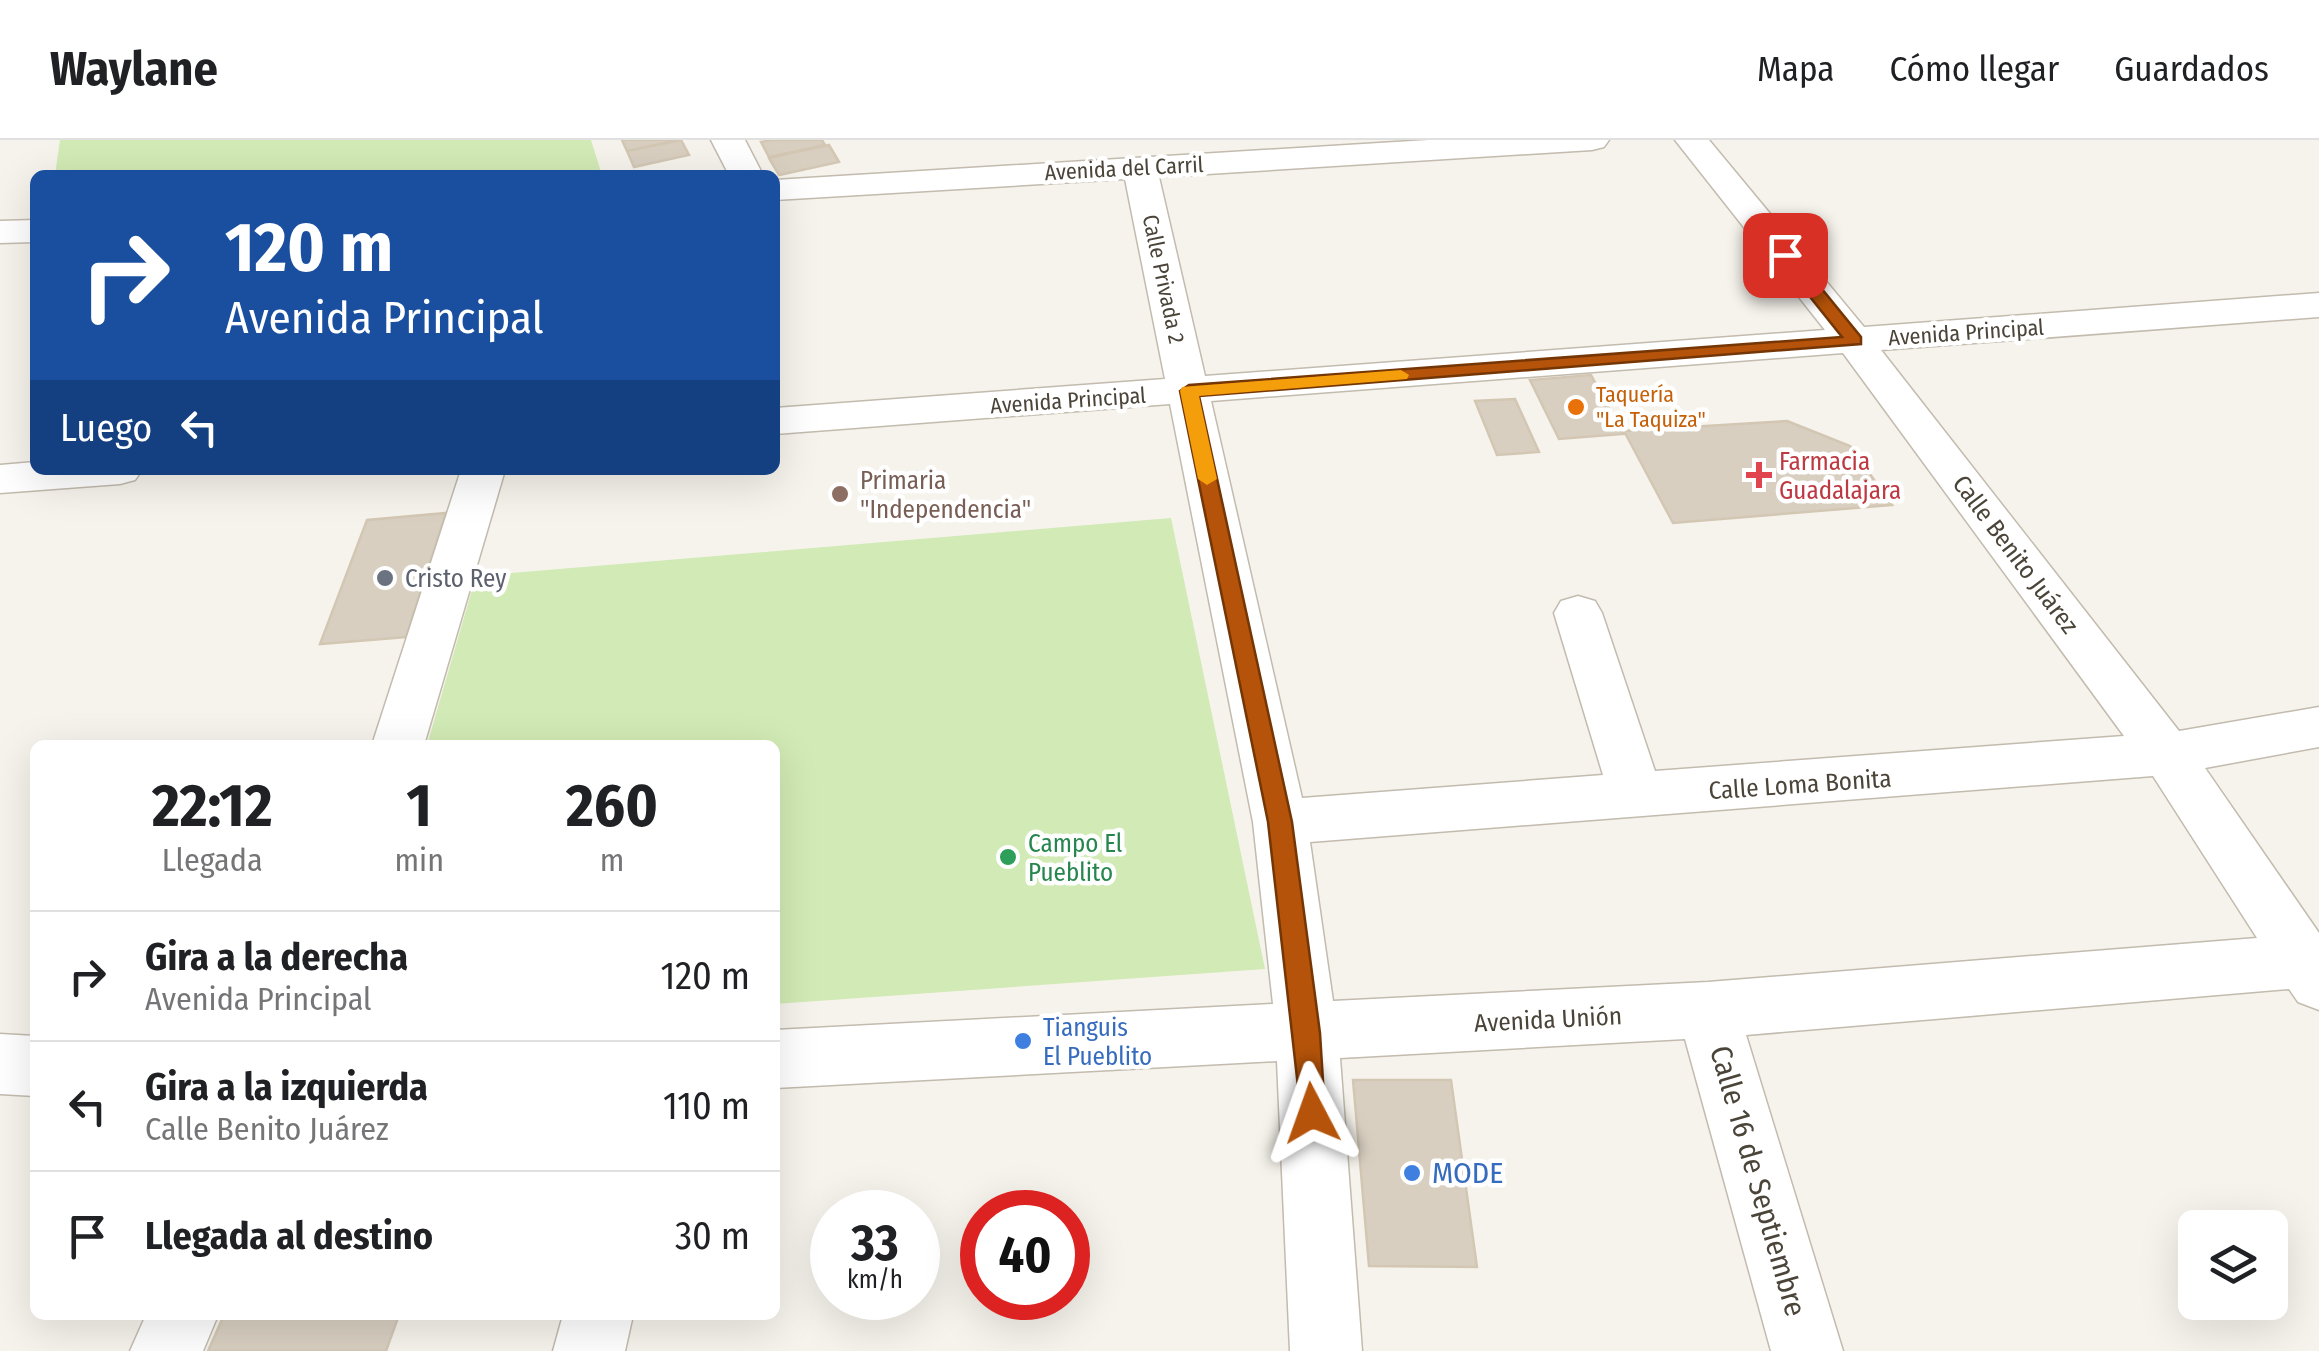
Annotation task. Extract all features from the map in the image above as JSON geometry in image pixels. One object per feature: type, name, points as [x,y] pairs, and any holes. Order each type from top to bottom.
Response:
[{"type":"street","points":[[728,140],[743,170]]},
{"type":"street","points":[[995,140],[1022,174]]},
{"type":"street","name":"Avenida del Carril","points":[[780,190],[1140,167],[1246,150],[1592,140]]},
{"type":"street","name":"Calle Benito Juárez","points":[[1692,140],[1854,341],[2167,754],[2314,968]]},
{"type":"street","name":"Calle Privada 2","points":[[1140,167],[1280,822],[1306,1033],[1326,1351]]},
{"type":"street","points":[[0,232],[30,230]]},
{"type":"street","name":"Avenida Principal","points":[[780,421],[2319,305]]},
{"type":"street","points":[[0,479],[53,475]]},
{"type":"street","points":[[400,740],[481,475]]},
{"type":"street","points":[[1578,614],[1636,796]]},
{"type":"street","name":"Calle Loma Bonita","points":[[1280,822],[2167,754],[2319,727]]},
{"type":"street","name":"Avenida Unión","points":[[780,1059],[1708,1010],[2314,968]]},
{"type":"street","name":"Calle 16 de Septiembre","points":[[1708,1010],[1807,1351]]},
{"type":"street","points":[[0,1064],[30,1066]]},
{"type":"street","points":[[166,1351],[182,1320]]},
{"type":"street","points":[[589,1351],[597,1320]]},
{"type":"green space","points":[[60,140],[591,140],[600,170],[56,170]]},
{"type":"green space","name":"Campo El Pueblito","points":[[1171,518],[1265,969],[780,1004],[780,740],[428,740],[476,576]]},
{"type":"building","points":[[622,140],[678,140],[627,151]]},
{"type":"building","points":[[681,140],[689,155],[634,167],[627,151]]},
{"type":"building","points":[[822,140],[825,145],[769,157],[761,142]]},
{"type":"building","points":[[829,145],[839,162],[780,175],[769,158]]},
{"type":"building","name":"Taquería \"La Taquiza\"","points":[[1591,375],[1623,434],[1559,439],[1530,380]]},
{"type":"building","points":[[1515,399],[1539,452],[1497,455],[1475,401]]},
{"type":"building","name":"Farmacia Guadalajara","points":[[1787,421],[1850,446],[1892,505],[1673,523],[1624,431]]},
{"type":"building","name":"Cristo Rey","points":[[446,513],[406,637],[320,644],[367,520]]},
{"type":"building","name":"MODE","points":[[1353,1080],[1451,1080],[1477,1267],[1369,1266]]},
{"type":"building","points":[[222,1320],[397,1320],[386,1351],[208,1351]]},
{"type":"slow traffic","points":[[1207,479],[1189,391],[1401,375]]},
{"type":"place","name":"Taquería \"La Taquiza\"","points":[[1576,407]]},
{"type":"place","name":"Farmacia Guadalajara","points":[[1759,475]]},
{"type":"place","name":"Primaria \"Independencia\"","points":[[840,494]]},
{"type":"place","name":"Cristo Rey","points":[[385,578]]},
{"type":"place","name":"Campo El Pueblito","points":[[1008,857]]},
{"type":"place","name":"Tianguis El Pueblito","points":[[1023,1041]]},
{"type":"place","name":"MODE","points":[[1412,1173]]},
{"type":"route","points":[[1312,1113],[1280,822],[1189,391],[1854,341],[1785,255]]}]
